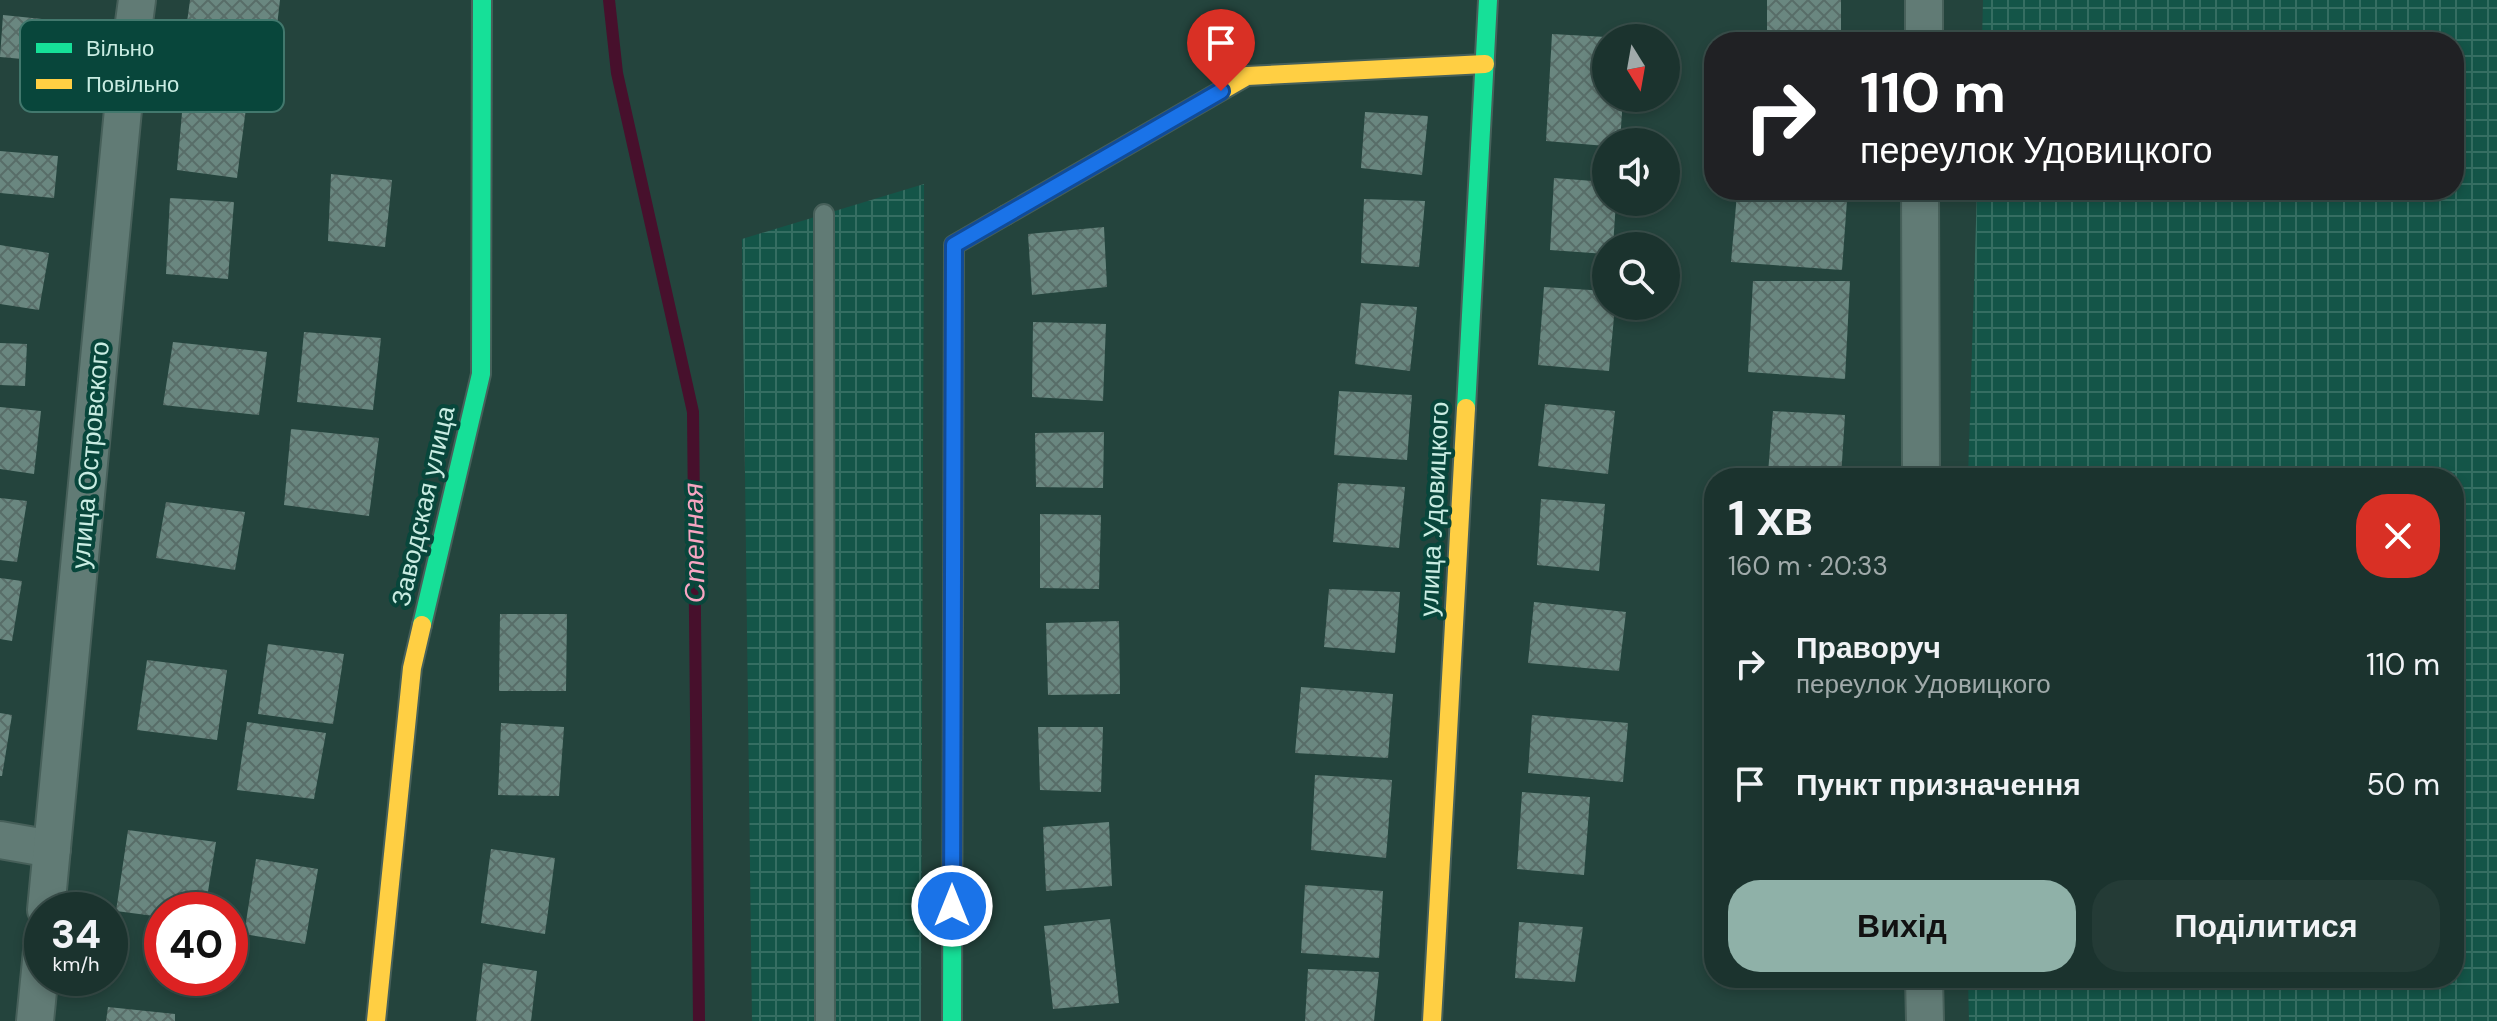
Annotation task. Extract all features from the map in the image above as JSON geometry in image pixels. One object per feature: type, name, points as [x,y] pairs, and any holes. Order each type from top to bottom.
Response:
[{"type":"street","name":"улица Островского","points":[[134,20],[137,0]]},
{"type":"street","name":"Заводская улица","points":[[376,1021],[412,668],[481,374],[482,0]]},
{"type":"street","name":"улица Удовицкого","points":[[1432,1021],[1488,0]]},
{"type":"street","points":[[1924,0],[1924,32]]},
{"type":"street","points":[[952,1021],[954,245],[1247,76],[1485,64]]},
{"type":"street","name":"улица Островского","points":[[48,892],[122,112]]},
{"type":"street","points":[[1920,200],[1921,468]]},
{"type":"street","points":[[0,840],[52,849]]},
{"type":"street","points":[[1924,988],[1925,1021]]},
{"type":"street","points":[[35,1021],[38,996]]},
{"type":"lane","points":[[824,214],[825,1021]]},
{"type":"shaded area","points":[[1983,0],[2497,0],[2497,1021],[1969,1021],[1968,988],[2464,988],[2464,468],[1968,468],[1977,200],[2464,200],[2464,32],[1982,32]]},
{"type":"shaded area","points":[[924,184],[921,1021],[752,1021],[742,239]]},
{"type":"building","points":[[190,0],[280,0],[278,20],[187,20]]},
{"type":"building","points":[[1767,0],[1841,0],[1841,32],[1767,32]]},
{"type":"building","points":[[3,15],[52,20],[20,20],[20,59],[0,57]]},
{"type":"building","points":[[1552,34],[1592,36],[1592,112],[1622,112],[1621,128],[1592,128],[1592,145],[1546,141]]},
{"type":"building","points":[[182,112],[245,112],[237,178],[177,170]]},
{"type":"building","points":[[1365,112],[1428,116],[1422,175],[1361,168]]},
{"type":"building","points":[[0,151],[58,156],[54,198],[0,193]]},
{"type":"building","points":[[331,174],[392,180],[385,247],[328,241]]},
{"type":"building","points":[[1554,178],[1592,181],[1592,216],[1615,216],[1614,232],[1592,232],[1592,253],[1550,250]]},
{"type":"building","points":[[170,198],[234,202],[228,279],[166,274]]},
{"type":"building","points":[[1364,199],[1425,201],[1419,267],[1361,263]]},
{"type":"building","points":[[1736,200],[1847,200],[1842,270],[1731,262]]},
{"type":"building","points":[[1104,227],[1107,287],[1032,295],[1028,234]]},
{"type":"building","points":[[0,245],[49,253],[39,310],[0,304]]},
{"type":"building","points":[[1753,281],[1850,281],[1845,379],[1748,372]]},
{"type":"building","points":[[1544,287],[1592,290],[1592,320],[1614,320],[1609,371],[1538,365]]},
{"type":"building","points":[[1361,303],[1417,307],[1410,371],[1355,364]]},
{"type":"building","points":[[1033,322],[1106,324],[1103,401],[1032,397]]},
{"type":"building","points":[[304,332],[381,338],[373,410],[297,402]]},
{"type":"building","points":[[173,342],[267,352],[259,415],[163,405]]},
{"type":"building","points":[[0,343],[27,344],[25,386],[0,385]]},
{"type":"building","points":[[1339,391],[1412,395],[1407,460],[1334,455]]},
{"type":"building","points":[[1545,404],[1615,411],[1608,474],[1538,466]]},
{"type":"building","points":[[0,407],[41,411],[34,474],[0,469]]},
{"type":"building","points":[[1773,411],[1845,415],[1842,468],[1768,468]]},
{"type":"building","points":[[291,429],[379,438],[369,516],[284,505]]},
{"type":"building","points":[[1104,432],[1103,488],[1036,487],[1035,433]]},
{"type":"building","points":[[1338,483],[1405,487],[1399,548],[1333,542]]},
{"type":"building","points":[[0,498],[27,501],[17,562],[0,560]]},
{"type":"building","points":[[1541,499],[1605,504],[1599,571],[1537,565]]},
{"type":"building","points":[[166,502],[245,512],[235,570],[156,558]]},
{"type":"building","points":[[1040,514],[1101,515],[1099,589],[1040,588]]},
{"type":"building","points":[[0,578],[22,581],[12,641],[0,639]]},
{"type":"building","points":[[1329,589],[1400,592],[1395,653],[1324,647]]},
{"type":"building","points":[[1534,602],[1626,612],[1619,671],[1528,663]]},
{"type":"building","points":[[500,614],[567,614],[566,691],[499,691]]},
{"type":"building","points":[[1119,621],[1120,694],[1048,695],[1046,623]]},
{"type":"building","points":[[268,644],[344,654],[333,724],[258,714]]},
{"type":"building","points":[[147,660],[227,670],[217,740],[137,730]]},
{"type":"building","points":[[1301,687],[1393,694],[1388,758],[1295,753]]},
{"type":"building","points":[[0,713],[12,715],[2,776],[0,776]]},
{"type":"building","points":[[1532,715],[1628,723],[1623,782],[1528,773]]},
{"type":"building","points":[[247,722],[326,733],[314,799],[237,790]]},
{"type":"building","points":[[501,723],[564,727],[559,796],[498,795]]},
{"type":"building","points":[[1038,727],[1103,727],[1101,792],[1040,790]]},
{"type":"building","points":[[1315,775],[1392,780],[1386,858],[1311,850]]},
{"type":"building","points":[[1522,792],[1590,797],[1584,875],[1517,869]]},
{"type":"building","points":[[1109,822],[1112,886],[1046,891],[1043,827]]},
{"type":"building","points":[[128,830],[216,842],[208,892],[144,892],[144,915],[128,913],[128,892],[119,892]]},
{"type":"building","points":[[491,849],[555,858],[545,934],[481,923]]},
{"type":"building","points":[[256,859],[318,869],[305,944],[248,935],[248,909]]},
{"type":"building","points":[[1305,885],[1383,891],[1379,958],[1301,953]]},
{"type":"building","points":[[1110,919],[1119,1003],[1053,1009],[1044,926]]},
{"type":"building","points":[[1519,922],[1583,927],[1575,982],[1515,978]]},
{"type":"building","points":[[483,963],[537,971],[531,1021],[476,1021]]},
{"type":"building","points":[[1308,969],[1379,972],[1374,1021],[1305,1021]]},
{"type":"building","points":[[1780,988],[1833,988],[1833,990]]},
{"type":"building","points":[[108,1007],[175,1014],[175,1021],[106,1021]]},
{"type":"waterway","name":"Степная","points":[[609,0],[617,73],[693,412],[699,1021]]},
{"type":"traffic: fast","points":[[422,625],[481,374],[482,0]]},
{"type":"traffic: fast","points":[[1466,408],[1488,0]]},
{"type":"traffic: fast","points":[[952,1021],[954,245],[1006,215]]},
{"type":"traffic: slow","points":[[1006,215],[1247,76],[1485,64]]},
{"type":"traffic: slow","points":[[1432,1021],[1466,408]]},
{"type":"traffic: slow","points":[[376,1021],[412,668],[422,625]]},
{"type":"route","points":[[952,906],[954,245],[1221,91]]}]
